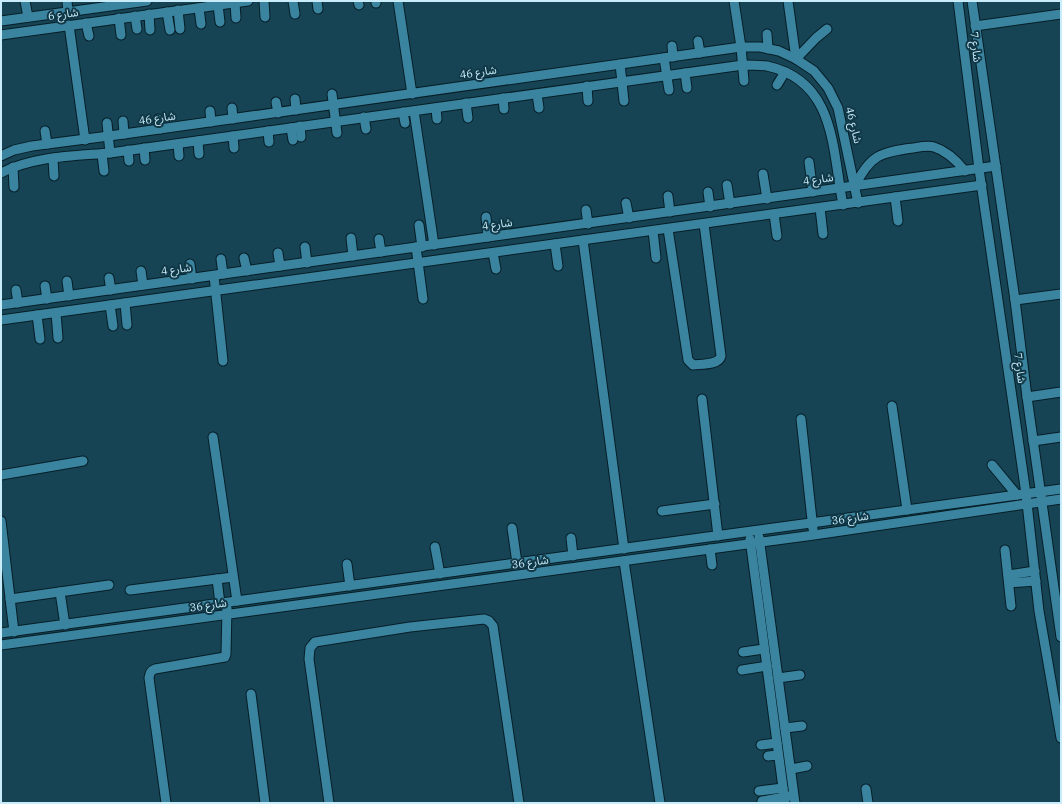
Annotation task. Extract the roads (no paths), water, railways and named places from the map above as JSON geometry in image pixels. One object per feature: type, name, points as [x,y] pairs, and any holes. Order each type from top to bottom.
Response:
[{"type":"street","points":[[25,1],[28,17]]},
{"type":"street","points":[[67,1],[68,12]]},
{"type":"street","name":"شارع 6","points":[[1,21],[68,12],[95,4],[147,1]]},
{"type":"street","name":"شارع 6","points":[[1,35],[248,1]]},
{"type":"street","points":[[264,1],[265,17]]},
{"type":"street","points":[[293,1],[295,14]]},
{"type":"street","points":[[398,1],[412,94]]},
{"type":"street","points":[[734,1],[741,47],[744,81]]},
{"type":"street","points":[[788,1],[796,59]]},
{"type":"street","name":"شارع 7","points":[[958,1],[1022,495],[1027,504],[1039,611],[1060,717],[1061,738]]},
{"type":"street","name":"شارع 7","points":[[972,1],[1015,300],[1040,492],[1059,608],[1061,637]]},
{"type":"street","points":[[234,3],[236,18]]},
{"type":"street","points":[[95,4],[98,21]]},
{"type":"street","points":[[218,5],[220,22]]},
{"type":"street","points":[[199,8],[201,24]]},
{"type":"street","points":[[178,10],[180,29]]},
{"type":"street","points":[[167,12],[170,30]]},
{"type":"street","points":[[149,14],[150,30]]},
{"type":"street","points":[[975,26],[1061,14]]},
{"type":"street","points":[[135,16],[137,29]]},
{"type":"street","points":[[119,18],[121,35]]},
{"type":"street","points":[[86,23],[89,36]]},
{"type":"street","points":[[69,25],[85,140]]},
{"type":"street","points":[[796,59],[827,29]]},
{"type":"street","points":[[767,34],[768,49]]},
{"type":"street","points":[[698,41],[700,53]]},
{"type":"street","points":[[669,90],[666,58],[672,46]]},
{"type":"street","name":"شارع 46","points":[[1,156],[14,150],[47,144],[160,129],[174,123],[211,122],[334,105],[362,97],[384,94],[412,94],[437,86],[479,84],[490,79],[518,74],[598,63],[620,64],[637,58],[666,58],[741,47],[760,47],[779,51],[796,59],[814,72],[828,88],[838,108],[858,202]]},
{"type":"street","points":[[660,49],[666,58]]},
{"type":"street","points":[[620,64],[624,102]]},
{"type":"street","points":[[1,173],[13,167],[30,162],[178,144],[743,65],[765,66],[785,72],[809,88],[819,101],[827,116],[831,132],[843,205]]},
{"type":"street","points":[[778,84],[785,72]]},
{"type":"street","points":[[685,73],[687,88]]},
{"type":"street","points":[[479,84],[482,101]]},
{"type":"street","points":[[587,86],[588,101]]},
{"type":"street","points":[[332,94],[337,133]]},
{"type":"street","points":[[537,94],[539,108]]},
{"type":"street","points":[[503,98],[504,109]]},
{"type":"street","points":[[295,99],[296,110]]},
{"type":"street","points":[[276,102],[278,112]]},
{"type":"street","points":[[466,103],[468,118]]},
{"type":"street","points":[[246,107],[247,117]]},
{"type":"street","points":[[232,108],[235,119],[236,135],[234,148]]},
{"type":"street","points":[[436,108],[437,119]]},
{"type":"street","points":[[210,111],[211,122]]},
{"type":"street","points":[[414,111],[434,245]]},
{"type":"street","points":[[403,112],[405,123]]},
{"type":"street","points":[[364,118],[366,129]]},
{"type":"street","points":[[158,119],[160,129]]},
{"type":"street","points":[[123,121],[124,134]]},
{"type":"street","points":[[104,171],[109,136],[107,123]]},
{"type":"street","points":[[295,127],[297,138]]},
{"type":"street","points":[[45,131],[47,144]]},
{"type":"street","points":[[268,131],[269,142]]},
{"type":"street","points":[[198,141],[199,154]]},
{"type":"street","points":[[178,144],[179,156]]},
{"type":"street","points":[[855,186],[863,170],[875,158],[890,151],[932,146],[945,152],[956,160],[965,171]]},
{"type":"street","points":[[144,148],[145,160]]},
{"type":"street","points":[[128,150],[129,161]]},
{"type":"street","points":[[52,159],[54,176]]},
{"type":"street","points":[[809,162],[813,192]]},
{"type":"street","name":"شارع 4","points":[[1,305],[996,166]]},
{"type":"street","points":[[13,167],[14,187]]},
{"type":"street","points":[[763,174],[767,199]]},
{"type":"street","points":[[727,185],[730,204]]},
{"type":"street","points":[[1,320],[982,185]]},
{"type":"street","points":[[708,192],[710,206]]},
{"type":"street","points":[[668,196],[670,212]]},
{"type":"street","points":[[895,197],[898,221]]},
{"type":"street","points":[[626,203],[629,218]]},
{"type":"street","points":[[820,208],[823,234]]},
{"type":"street","points":[[586,210],[588,224]]},
{"type":"street","points":[[774,214],[777,236]]},
{"type":"street","points":[[486,218],[488,237]]},
{"type":"street","points":[[668,229],[688,360],[689,363],[693,365],[711,363],[717,362],[721,356],[704,224]]},
{"type":"street","points":[[419,226],[418,263],[424,299]]},
{"type":"street","points":[[542,230],[544,246]]},
{"type":"street","points":[[653,231],[656,258]]},
{"type":"street","points":[[351,238],[353,256]]},
{"type":"street","points":[[379,239],[381,252]]},
{"type":"street","points":[[582,240],[624,549]]},
{"type":"street","points":[[555,244],[558,266]]},
{"type":"street","points":[[305,247],[307,263]]},
{"type":"street","points":[[278,253],[280,266]]},
{"type":"street","points":[[493,253],[496,269]]},
{"type":"street","points":[[244,258],[247,271]]},
{"type":"street","points":[[221,259],[216,291],[223,361]]},
{"type":"street","points":[[318,261],[320,277]]},
{"type":"street","points":[[190,264],[192,279]]},
{"type":"street","points":[[141,271],[143,286]]},
{"type":"street","points":[[109,278],[111,290]]},
{"type":"street","points":[[67,281],[69,296]]},
{"type":"street","points":[[45,286],[47,299]]},
{"type":"street","points":[[16,290],[18,303]]},
{"type":"street","points":[[1015,300],[1061,294]]},
{"type":"street","points":[[124,304],[127,325]]},
{"type":"street","points":[[110,306],[113,326]]},
{"type":"street","points":[[56,313],[58,338]]},
{"type":"street","points":[[38,315],[40,339]]},
{"type":"street","points":[[1027,397],[1061,392]]},
{"type":"street","points":[[702,399],[718,536]]},
{"type":"street","points":[[892,406],[907,510]]},
{"type":"street","points":[[801,419],[814,535]]},
{"type":"street","points":[[213,437],[237,601]]},
{"type":"street","points":[[1033,441],[1061,437]]},
{"type":"street","points":[[1,475],[83,461]]},
{"type":"street","points":[[992,465],[1022,495]]},
{"type":"street","name":"شارع 36","points":[[1,633],[1061,489]]},
{"type":"street","name":"شارع 36","points":[[1,645],[814,535],[1061,499]]},
{"type":"street","points":[[662,511],[715,504]]},
{"type":"street","points":[[1,521],[14,632]]},
{"type":"street","points":[[512,528],[518,563]]},
{"type":"street","points":[[754,531],[764,649],[784,796]]},
{"type":"street","points":[[571,538],[573,556]]},
{"type":"street","points":[[755,543],[780,690],[795,799],[759,791]]},
{"type":"street","points":[[435,547],[440,574]]},
{"type":"street","points":[[710,549],[712,565]]},
{"type":"street","points":[[1005,550],[1011,606]]},
{"type":"street","points":[[624,561],[660,803]]},
{"type":"street","points":[[347,564],[350,586]]},
{"type":"street","points":[[1008,579],[1035,571]]},
{"type":"street","points":[[130,590],[234,577]]},
{"type":"street","points":[[166,803],[149,678],[151,671],[155,668],[225,657],[228,614],[223,603],[217,579]]},
{"type":"street","points":[[1008,579],[1036,581]]},
{"type":"street","points":[[10,599],[109,585]]},
{"type":"street","points":[[60,592],[65,625]]},
{"type":"street","points":[[1039,611],[1059,608]]},
{"type":"street","points":[[329,803],[309,659],[310,648],[315,642],[410,627],[484,619],[490,621],[493,626],[519,803]]},
{"type":"street","points":[[26,630],[27,642]]},
{"type":"street","points":[[743,652],[764,649]]},
{"type":"street","points":[[742,670],[767,666]]},
{"type":"street","points":[[778,678],[800,675]]},
{"type":"street","points":[[770,692],[780,690]]},
{"type":"street","points":[[251,694],[265,803]]},
{"type":"street","points":[[785,728],[802,726]]},
{"type":"street","points":[[761,745],[777,743]]},
{"type":"street","points":[[768,756],[778,755]]},
{"type":"street","points":[[791,769],[807,766]]},
{"type":"street","points":[[866,789],[868,803]]},
{"type":"street","points":[[762,801],[784,796]]}]
